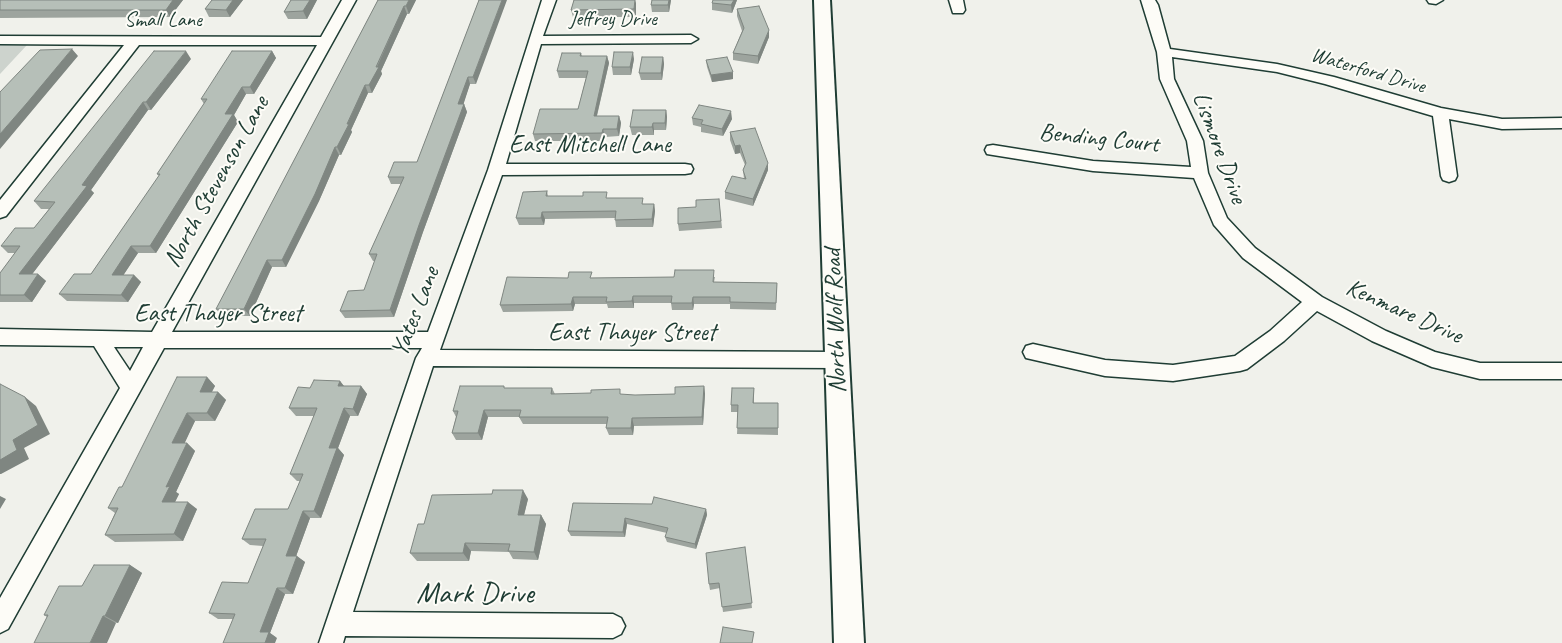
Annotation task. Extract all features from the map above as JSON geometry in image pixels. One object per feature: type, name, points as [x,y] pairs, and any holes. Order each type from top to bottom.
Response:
[{"type":"main road","name":"North Wolf Road","points":[[822,0],[850,643]]},
{"type":"street","name":"North Stevenson Lane","points":[[0,622],[349,0]]},
{"type":"street","name":"Yates Lane","points":[[334,634],[426,358],[435,340],[496,170],[534,40],[549,0]]},
{"type":"street","name":"Lismore Drive","points":[[1148,0],[1164,52],[1167,79],[1195,142],[1200,173],[1220,221],[1249,253],[1315,302]]},
{"type":"street","name":"Jeffrey Drive","points":[[534,40],[691,39]]},
{"type":"street","name":"Small Lane","points":[[0,40],[326,41]]},
{"type":"street","points":[[0,212],[135,40]]},
{"type":"street","name":"Waterford Drive","points":[[1164,52],[1277,68],[1329,80],[1440,113],[1502,124],[1562,123]]},
{"type":"street","points":[[1440,113],[1449,176]]},
{"type":"street","name":"Bending Court","points":[[993,150],[1093,166],[1200,173]]},
{"type":"street","name":"East Mitchell Lane","points":[[496,170],[685,169]]},
{"type":"street","points":[[1034,352],[1105,368],[1174,372],[1240,363],[1277,336],[1315,302]]},
{"type":"street","name":"Kenmare Drive","points":[[1315,302],[1379,336],[1432,359],[1480,371],[1562,371]]},
{"type":"street","name":"East Thayer Street","points":[[0,337],[158,340],[435,340]]},
{"type":"street","points":[[99,339],[131,389]]},
{"type":"street","name":"East Thayer Street","points":[[426,358],[838,360]]},
{"type":"street","name":"Mark Drive","points":[[334,634],[613,626]]},
{"type":"shaded area","points":[[0,45],[27,45],[0,74]]},
{"type":"building","points":[[0,0],[173,0],[166,10],[0,10]]},
{"type":"building","points":[[212,0],[233,0],[226,10],[205,9]]},
{"type":"building","points":[[291,0],[310,0],[303,11],[284,12]]},
{"type":"building","points":[[378,0],[409,0],[406,6],[404,6],[376,67],[379,67],[369,85],[365,85],[347,124],[349,124],[337,147],[335,147],[315,194],[282,260],[267,260],[244,309],[216,309]]},
{"type":"building","points":[[479,0],[502,0],[473,77],[468,77],[458,104],[464,104],[390,310],[340,311],[348,291],[364,290],[377,254],[369,254],[404,177],[388,177],[394,162],[417,162]]},
{"type":"building","points":[[574,0],[635,0],[634,9],[571,10]]},
{"type":"building","points":[[652,0],[669,0],[668,5],[651,5]]},
{"type":"building","points":[[713,0],[734,0],[731,5],[712,3]]},
{"type":"building","points":[[759,6],[769,30],[758,56],[733,53],[744,28],[737,9]]},
{"type":"building","points":[[72,49],[0,134],[0,92],[40,50]]},
{"type":"building","points":[[154,51],[186,51],[146,102],[143,102],[82,185],[87,186],[19,274],[38,274],[24,295],[0,295],[0,273],[20,246],[1,246],[15,228],[34,228],[55,202],[34,201]]},
{"type":"building","points":[[232,51],[272,51],[250,87],[242,87],[225,114],[233,114],[150,246],[131,246],[112,275],[134,275],[121,295],[59,294],[74,274],[91,274],[160,174],[157,174],[207,99],[201,99]]},
{"type":"building","points":[[614,52],[633,52],[630,67],[612,67]]},
{"type":"building","points":[[562,53],[581,53],[580,56],[607,56],[594,116],[619,116],[617,129],[603,129],[602,133],[533,134],[540,109],[578,109],[588,71],[557,71]]},
{"type":"building","points":[[642,57],[663,57],[661,73],[639,73]]},
{"type":"building","points":[[727,57],[733,72],[711,75],[706,60]]},
{"type":"building","points":[[699,105],[731,111],[722,129],[701,124],[703,120],[692,118]]},
{"type":"building","points":[[633,110],[666,110],[665,123],[653,123],[652,127],[630,127]]},
{"type":"building","points":[[755,128],[768,163],[753,199],[725,192],[732,176],[746,179],[743,170],[746,163],[740,145],[735,146],[730,132]]},
{"type":"building","points":[[547,191],[546,196],[583,196],[583,192],[607,192],[606,198],[643,198],[642,204],[654,204],[652,219],[615,220],[616,211],[542,212],[541,218],[516,218],[523,192]]},
{"type":"building","points":[[719,199],[721,221],[678,224],[678,208],[696,207],[696,200]]},
{"type":"building","points":[[675,270],[714,270],[713,282],[777,283],[776,303],[730,302],[730,297],[693,297],[692,303],[671,303],[672,296],[633,296],[632,301],[606,302],[607,297],[573,297],[571,304],[500,305],[507,277],[568,278],[569,272],[592,272],[590,278],[674,277]]},
{"type":"building","points":[[177,377],[207,377],[200,392],[218,392],[207,413],[187,413],[172,443],[187,443],[166,487],[170,486],[162,502],[188,502],[174,534],[105,535],[118,508],[108,508],[119,487],[122,487]]},
{"type":"building","points":[[314,380],[340,381],[338,386],[361,386],[353,409],[344,408],[329,448],[337,448],[314,511],[303,511],[286,556],[297,556],[285,588],[277,588],[260,632],[269,632],[265,643],[223,643],[235,614],[209,613],[222,582],[248,583],[266,539],[242,539],[255,509],[288,509],[303,474],[290,474],[317,408],[289,408],[298,387],[310,388]]},
{"type":"building","points":[[0,384],[25,397],[38,425],[13,440],[17,450],[0,460]]},
{"type":"building","points":[[460,386],[552,388],[551,394],[591,393],[591,390],[620,389],[620,394],[635,395],[675,394],[675,387],[704,386],[702,417],[632,418],[631,428],[606,428],[608,417],[519,417],[521,410],[484,410],[478,433],[452,433],[458,411],[453,411]]},
{"type":"building","points":[[732,388],[754,388],[753,403],[778,403],[778,428],[737,428],[738,405],[731,405]]},
{"type":"building","points":[[493,490],[523,490],[518,515],[541,515],[534,552],[508,551],[510,544],[465,543],[463,553],[410,553],[418,524],[424,524],[432,495],[492,494]]},
{"type":"building","points":[[654,497],[706,509],[695,544],[665,537],[668,528],[625,518],[623,532],[568,531],[573,503],[652,504]]},
{"type":"building","points":[[745,547],[752,603],[722,607],[719,583],[709,584],[706,553]]},
{"type":"building","points":[[94,565],[130,565],[90,643],[34,643],[48,615],[44,615],[59,586],[82,586]]},
{"type":"building","points":[[723,627],[754,632],[752,643],[720,643]]}]
